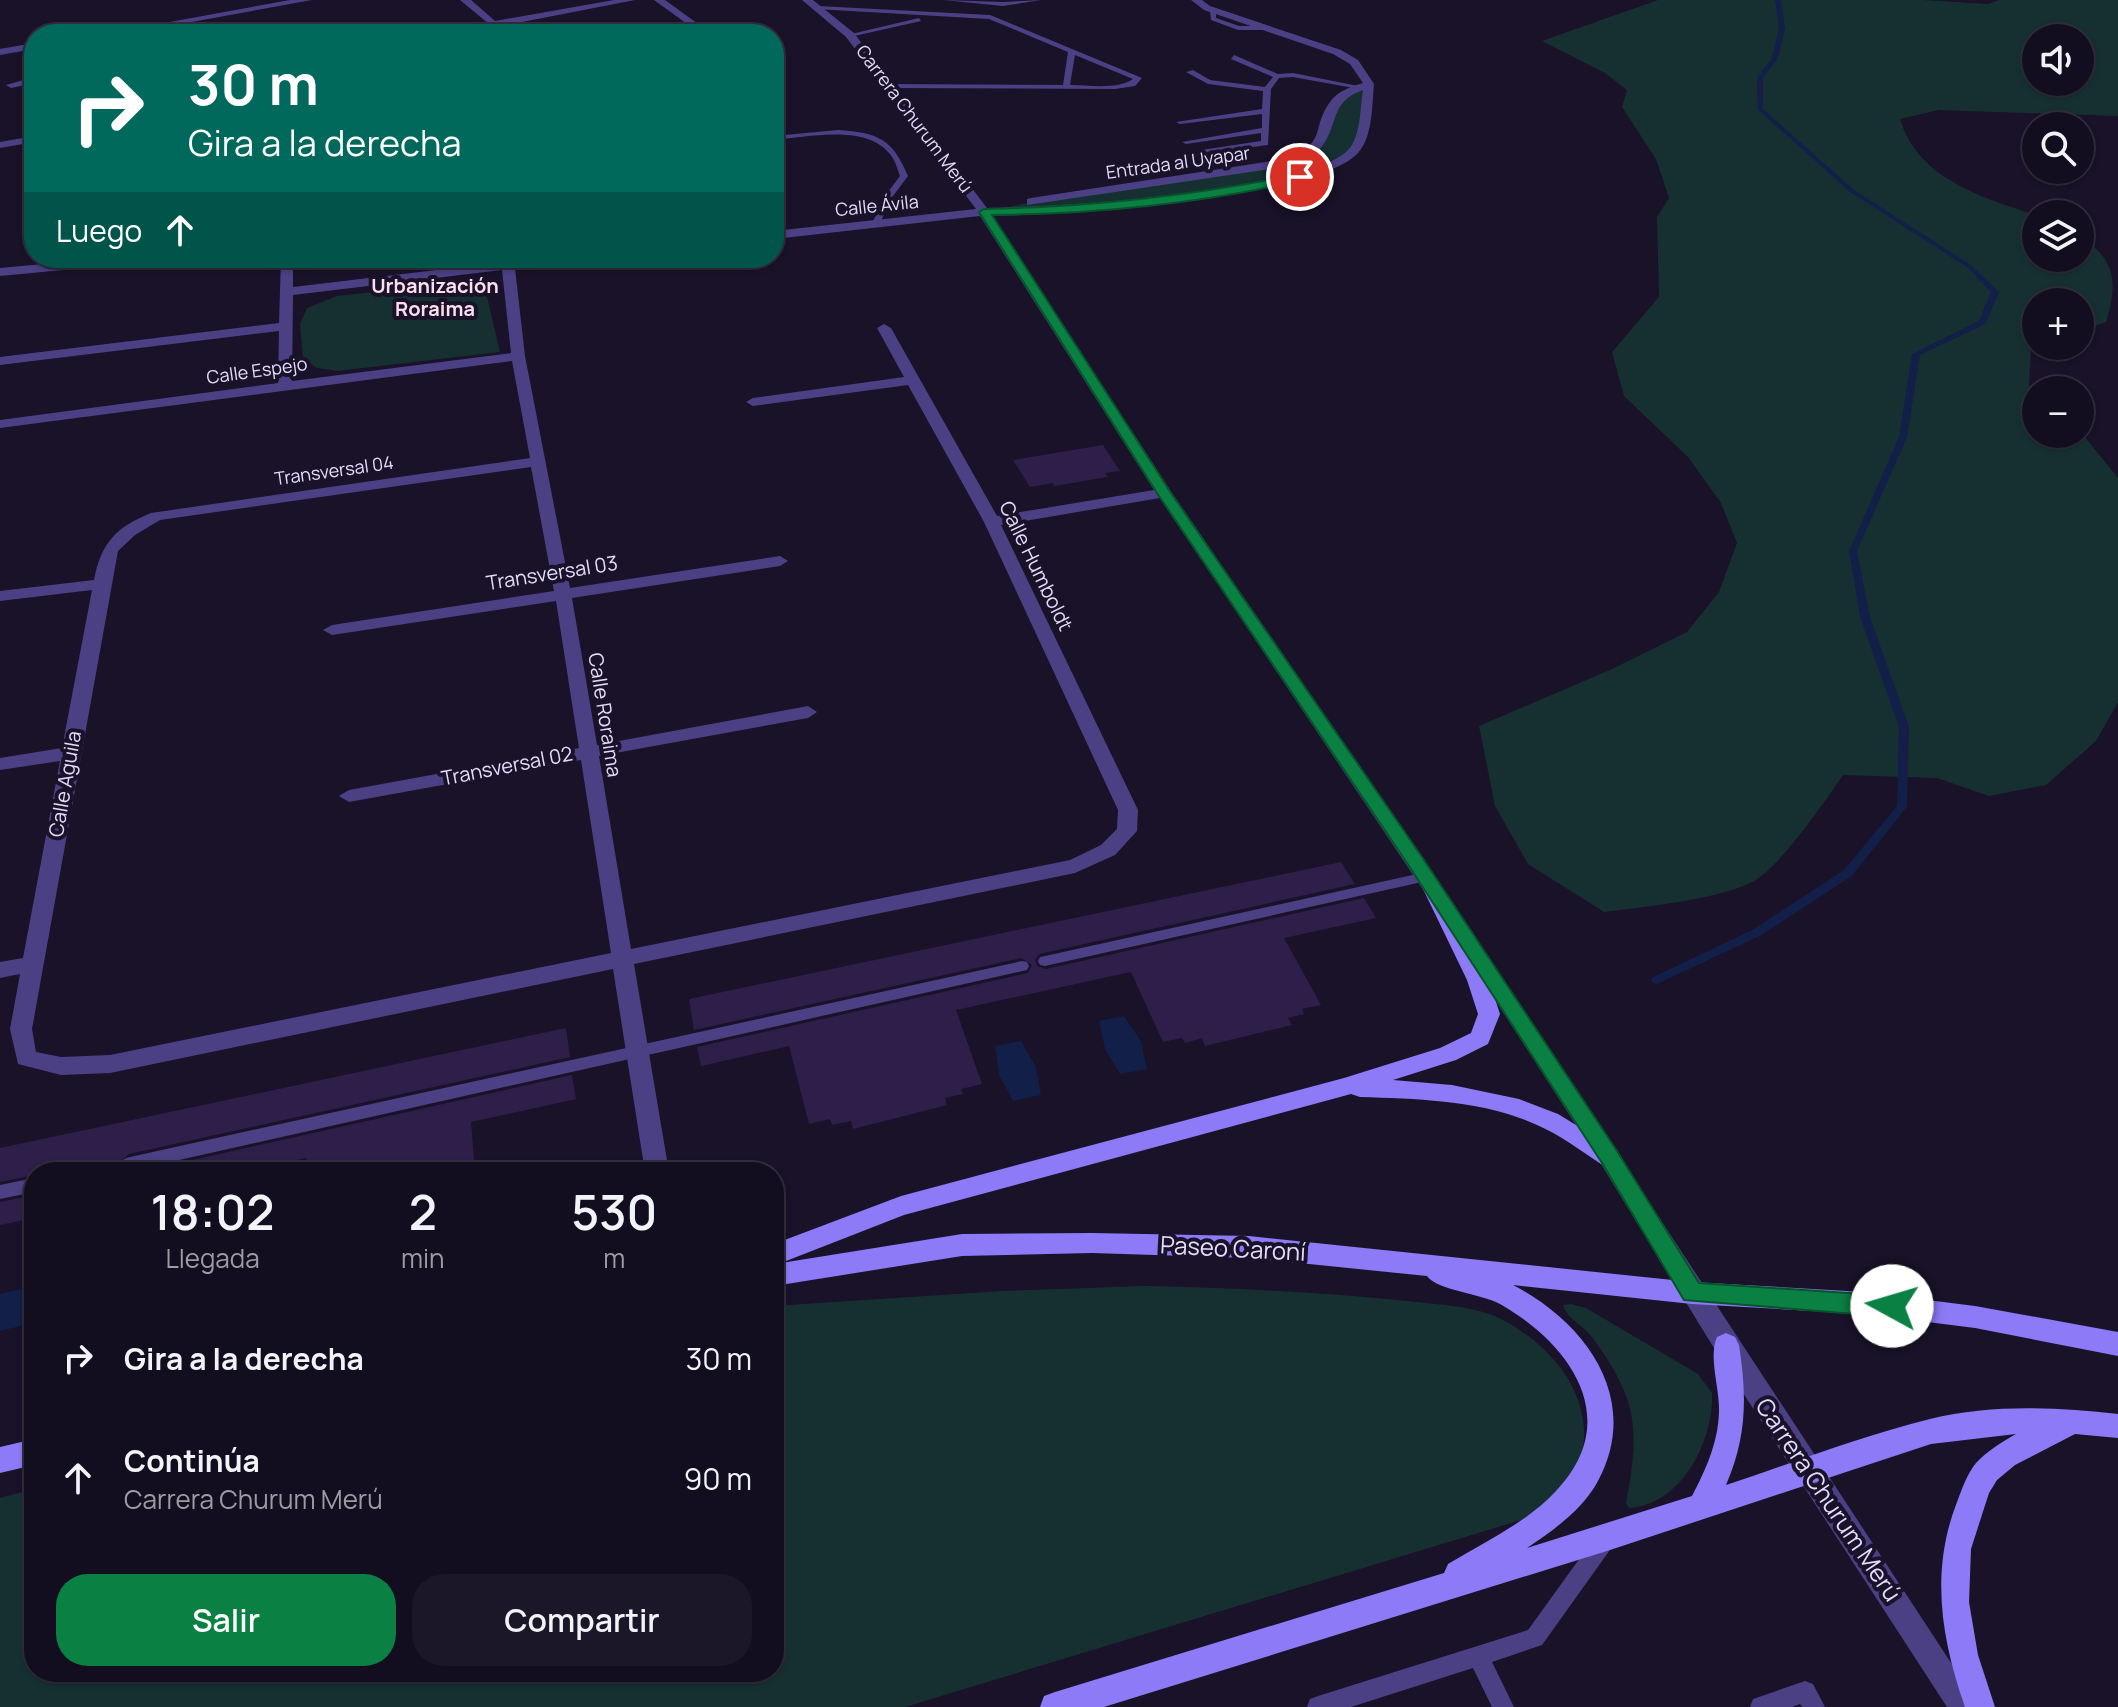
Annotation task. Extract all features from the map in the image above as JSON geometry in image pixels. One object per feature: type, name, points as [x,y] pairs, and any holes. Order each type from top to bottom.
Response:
[{"type":"street","points":[[171,24],[307,0]]},
{"type":"street","points":[[465,0],[493,24],[630,0]]},
{"type":"street","points":[[659,0],[693,24]]},
{"type":"street","points":[[1196,0],[1213,10],[1347,56],[1360,67],[1364,86]]},
{"type":"street","name":"Carrera Churum Merú","points":[[812,4],[850,35],[984,212],[1164,493],[1429,883],[1609,1157],[1692,1293],[1965,1707]]},
{"type":"street","points":[[0,52],[24,48]]},
{"type":"street","points":[[11,85],[24,82]]},
{"type":"street","name":"Entrada al Uyapar","points":[[1364,86],[1359,145],[1345,159],[1318,172],[1244,189],[1074,209],[984,212],[1052,198],[1238,174],[1280,165],[1311,151],[1323,135],[1332,104],[1340,95],[1364,86]]},
{"type":"street","points":[[0,145],[24,141]]},
{"type":"street","name":"Calle Ávila","points":[[784,234],[984,212]]},
{"type":"street","points":[[0,272],[28,268]]},
{"type":"street","points":[[285,385],[287,268]]},
{"type":"street","points":[[287,292],[483,268]]},
{"type":"street","name":"Calle Roraima","points":[[508,268],[518,356],[563,594],[655,1162]]},
{"type":"street","points":[[0,361],[286,326]]},
{"type":"street","name":"Calle Humboldt","points":[[620,959],[1075,866],[1108,850],[1127,831],[1128,810],[992,522],[884,328]]},
{"type":"street","name":"Calle Espejo","points":[[0,424],[518,356]]},
{"type":"street","points":[[753,402],[911,380]]},
{"type":"street","name":"Transversal 04","points":[[139,523],[157,516],[536,462]]},
{"type":"street","points":[[992,522],[1164,493]]},
{"type":"street","name":"Calle Aguila","points":[[139,523],[107,554],[21,1029],[26,1058],[61,1066],[110,1064],[620,959]]},
{"type":"street","name":"Transversal 03","points":[[332,630],[780,561]]},
{"type":"street","points":[[0,596],[101,584]]},
{"type":"street","name":"Transversal 02","points":[[349,796],[808,712]]},
{"type":"street","points":[[0,764],[71,753]]},
{"type":"street","points":[[784,1251],[901,1206],[1344,1087],[1448,1054],[1480,1038],[1489,1014],[1478,980],[1429,883]]},
{"type":"street","points":[[0,970],[33,964]]},
{"type":"street","points":[[1344,1087],[1461,1095],[1516,1109],[1555,1124],[1609,1157]]},
{"type":"street","name":"Paseo Caroní","points":[[784,1273],[962,1245],[1092,1243],[1249,1247],[1692,1293],[1864,1303],[1975,1317],[2118,1344]]},
{"type":"street","points":[[1401,1261],[1506,1293],[1539,1313],[1568,1339],[1588,1364],[1603,1425],[1601,1447],[1589,1471],[1565,1502],[1523,1533],[1434,1589]]},
{"type":"street","points":[[1702,1505],[1726,1456],[1735,1417],[1726,1345]]},
{"type":"street","points":[[1055,1707],[1607,1537],[1931,1431],[2005,1422],[2074,1421],[2118,1426]]},
{"type":"street","points":[[1980,1707],[1956,1634],[1954,1562],[1967,1510],[1985,1473],[2013,1449],[2074,1421]]},
{"type":"street","points":[[0,1460],[24,1454]]},
{"type":"lane","points":[[946,0],[1003,4],[1038,0]]},
{"type":"lane","points":[[812,4],[888,12],[990,17],[1138,78],[1132,84],[1115,87],[890,86]]},
{"type":"lane","points":[[888,12],[896,23]]},
{"type":"lane","points":[[850,35],[896,23],[967,15]]},
{"type":"lane","points":[[1066,86],[1072,51]]},
{"type":"lane","points":[[1234,57],[1277,76],[1293,75],[1364,86]]},
{"type":"lane","points":[[1190,72],[1208,82],[1267,89]]},
{"type":"lane","points":[[1201,152],[1263,144],[1267,89],[1277,76]]},
{"type":"lane","points":[[1180,122],[1266,111]]},
{"type":"lane","points":[[1186,142],[1265,130]]},
{"type":"lane","points":[[784,138],[861,136],[879,141],[894,153],[904,176],[886,200],[876,224]]},
{"type":"lane","points":[[1045,961],[1429,883]]},
{"type":"lane","points":[[139,1162],[1022,966]]},
{"type":"lane","points":[[0,1192],[24,1187]]},
{"type":"lane","points":[[1318,1707],[1535,1638],[1607,1537]]},
{"type":"lane","points":[[1478,1655],[1503,1707]]},
{"type":"lane","points":[[1761,1707],[1805,1692],[1814,1707]]},
{"type":"green space","points":[[1658,0],[1923,0],[1988,4],[1999,0],[2118,0],[2118,116],[2094,115],[2094,112],[1939,110],[1900,119],[1921,157],[1937,171],[1974,193],[2022,210],[2022,272],[2094,272],[2094,247],[2111,273],[2112,296],[2106,322],[2094,326],[2094,288],[2022,288],[2022,360],[2030,360],[2029,376],[2022,376],[2022,448],[2094,448],[2118,478],[2118,702],[2096,741],[2046,785],[1989,796],[1937,778],[1843,775],[1800,835],[1773,865],[1750,883],[1678,902],[1604,912],[1528,864],[1495,806],[1479,726],[1612,669],[1687,632],[1719,592],[1737,543],[1721,503],[1688,457],[1624,396],[1612,352],[1659,297],[1657,217],[1669,198],[1656,159],[1622,107],[1627,90],[1605,73],[1542,41]]},
{"type":"green space","points":[[1369,84],[1359,145],[1318,172],[1209,193],[984,212],[1052,198],[1260,170],[1311,152],[1332,104]]},
{"type":"green space","points":[[483,280],[500,352],[337,371],[317,368],[303,358],[300,324],[307,308],[337,296]]},
{"type":"green space","points":[[1145,1286],[1276,1291],[1456,1306],[1480,1311],[1515,1327],[1559,1365],[1579,1403],[1584,1440],[1581,1454],[1567,1480],[1531,1517],[905,1707],[0,1707],[0,1498],[24,1492],[24,1682],[784,1682],[784,1305],[1002,1291]]},
{"type":"green space","points":[[1563,1305],[1586,1308],[1698,1374],[1712,1393],[1707,1430],[1691,1467],[1679,1483],[1648,1504],[1629,1508],[1626,1503],[1634,1434],[1627,1397],[1592,1337],[1565,1310]]},
{"type":"water","points":[[1124,1016],[1141,1041],[1147,1069],[1120,1074],[1105,1049],[1099,1021]]},
{"type":"water","points":[[1021,1041],[1036,1067],[1041,1095],[1013,1101],[999,1075],[995,1046]]},
{"type":"water","points":[[24,1288],[24,1325],[0,1331],[0,1294]]},
{"type":"building","points":[[1103,445],[1120,471],[1105,473],[1108,477],[1054,486],[1053,483],[1030,487],[1013,460]]},
{"type":"building","points":[[1341,862],[1355,884],[1039,954],[1035,960],[1037,966],[1046,969],[1364,898],[1376,918],[1284,938],[1321,1005],[1302,1009],[1304,1014],[1288,1018],[1292,1025],[1205,1046],[1202,1038],[1185,1043],[1182,1038],[1163,1042],[1131,972],[956,1010],[982,1084],[961,1089],[963,1094],[945,1098],[947,1105],[853,1129],[851,1121],[832,1125],[830,1119],[809,1124],[789,1046],[701,1066],[697,1047],[1028,973],[1032,965],[1021,958],[694,1030],[689,999]]},
{"type":"building","points":[[566,1028],[570,1057],[129,1154],[120,1162],[24,1162],[24,1177],[0,1182],[0,1148]]},
{"type":"building","points":[[572,1075],[576,1099],[471,1122],[474,1162],[306,1162],[306,1158],[288,1162],[184,1162]]},
{"type":"building","points":[[24,1197],[24,1220],[0,1225],[0,1202]]},
{"type":"waterway","points":[[1657,980],[1756,933],[1848,873],[1902,807],[1904,727],[1865,617],[1853,551],[1903,437],[1916,354],[1982,322],[1995,292],[1969,266],[1852,191],[1760,109],[1760,78],[1775,58],[1782,28],[1778,0]]},
{"type":"district","name":"Urbanización Roraima","points":[[435,298]]},
{"type":"route","points":[[1300,177],[1244,189],[1059,211],[984,212],[1164,493],[1416,861],[1609,1157],[1692,1293],[1892,1306]]}]
